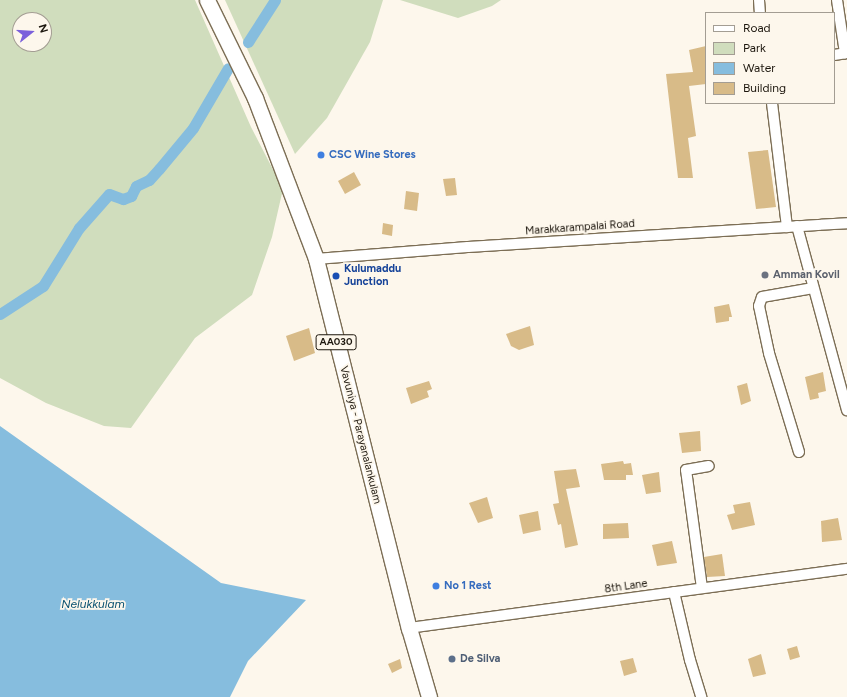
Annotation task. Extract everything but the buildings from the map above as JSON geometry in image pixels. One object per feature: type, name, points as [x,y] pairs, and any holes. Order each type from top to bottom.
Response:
[{"type":"highway","name":"Vavuniya - Parayanalankulam","points":[[207,0],[255,98],[316,259],[409,628],[428,697]]},
{"type":"street","points":[[758,0],[760,12]]},
{"type":"street","points":[[835,55],[846,53],[837,0]]},
{"type":"street","points":[[772,104],[792,226],[813,288],[847,410]]},
{"type":"street","name":"Marakkarampalai Road","points":[[316,259],[468,247],[847,223]]},
{"type":"street","points":[[799,452],[769,353],[759,306],[762,297],[813,288]]},
{"type":"street","points":[[702,588],[686,470],[709,466]]},
{"type":"street","name":"8th Lane","points":[[409,628],[847,569]]},
{"type":"street","points":[[674,592],[690,660],[701,697]]},
{"type":"green space","points":[[0,0],[195,0],[251,127],[283,189],[272,237],[252,295],[195,338],[131,428],[104,426],[46,403],[0,378]]},
{"type":"green space","points":[[225,0],[383,0],[370,42],[327,118],[295,154]]},
{"type":"green space","points":[[400,0],[501,0],[492,6],[458,18]]},
{"type":"water","name":"Nelukkulam","points":[[0,426],[221,583],[306,600],[248,661],[230,697],[0,697]]},
{"type":"waterway","points":[[248,42],[275,0]]},
{"type":"waterway","points":[[0,314],[43,286],[79,228],[109,194],[123,199],[131,196],[136,186],[149,180],[193,128],[228,68]]},
{"type":"place","name":"CSC Wine Stores","points":[[321,155]]},
{"type":"place","name":"Amman Kovil","points":[[765,275]]},
{"type":"place","name":"Kulumaddu Junction","points":[[336,276]]},
{"type":"place","name":"No 1 Rest","points":[[436,586]]},
{"type":"place","name":"De Silva","points":[[452,659]]}]
